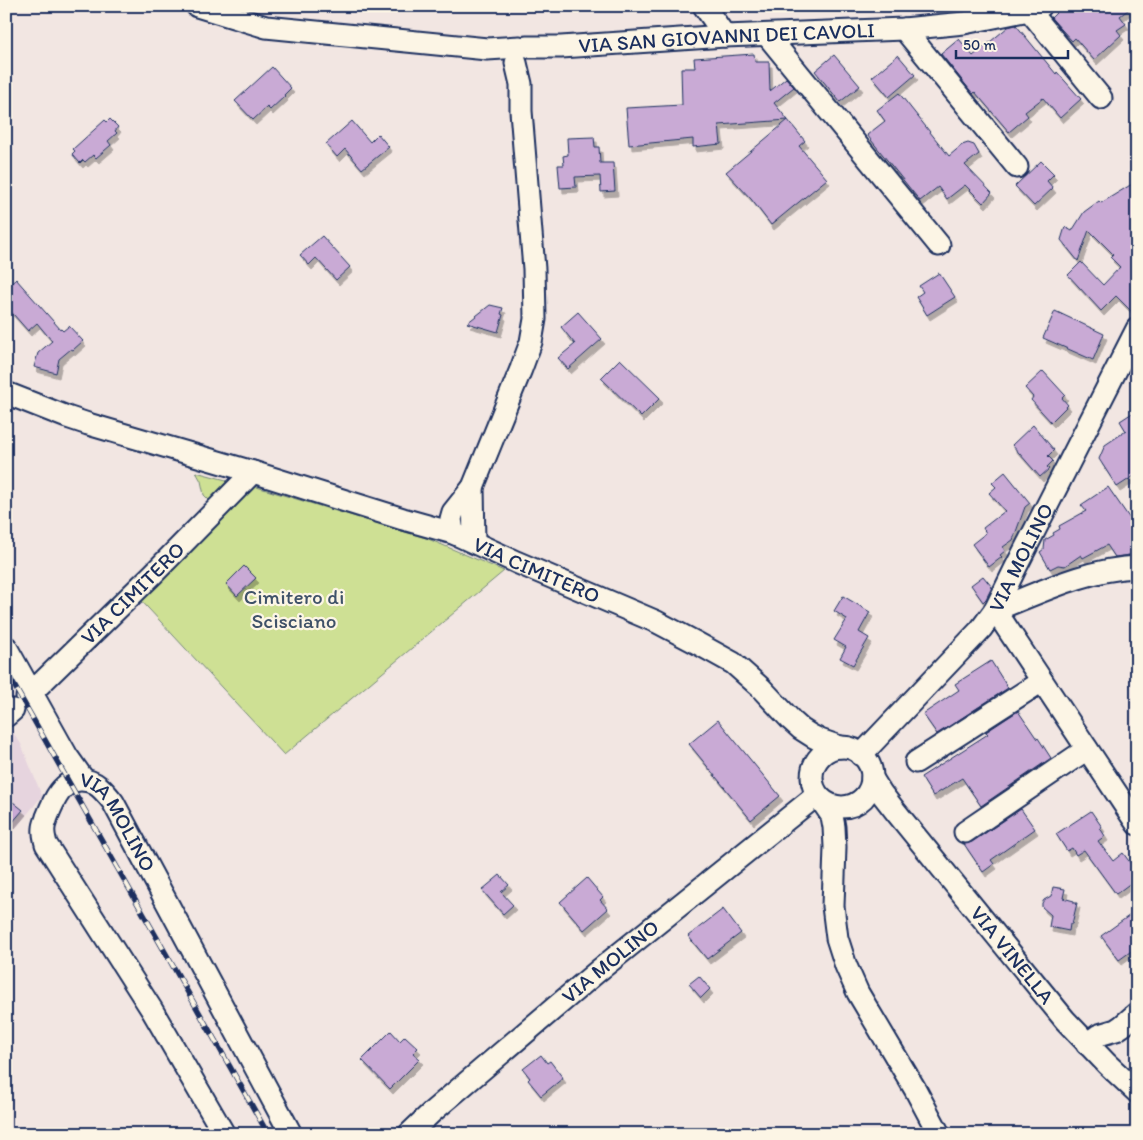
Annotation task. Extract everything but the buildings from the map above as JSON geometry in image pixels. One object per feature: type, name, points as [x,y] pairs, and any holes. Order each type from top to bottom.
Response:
[{"type":"street","name":"VIA SAN GIOVANNI DEI CAVOLI","points":[[197,6],[266,27],[488,49],[523,57],[561,47],[724,36],[904,29],[964,23],[1035,8]]},
{"type":"street","points":[[704,6],[724,36]]},
{"type":"street","points":[[1035,8],[1101,98]]},
{"type":"street","points":[[904,29],[1017,167]]},
{"type":"street","points":[[767,35],[939,245]]},
{"type":"street","points":[[454,533],[451,519],[453,512],[466,494],[521,369],[531,342],[535,319],[534,269],[521,111],[523,57]]},
{"type":"street","name":"VIA MOLINO","points":[[861,755],[981,629],[995,610],[1137,330]]},
{"type":"street","name":"VIA CIMITERO","points":[[6,393],[67,417],[454,533],[516,562],[657,622],[733,663],[761,688],[791,720]]},
{"type":"street","name":"VIA CIMITERO","points":[[19,704],[253,472]]},
{"type":"street","points":[[409,521],[436,514],[466,494]]},
{"type":"street","points":[[466,494],[474,542]]},
{"type":"street","points":[[1137,567],[1094,573],[995,610],[1137,824]]},
{"type":"street","points":[[6,647],[19,704],[67,756],[84,780]]},
{"type":"street","points":[[916,762],[1042,680]]},
{"type":"street","points":[[791,720],[812,736],[840,747],[850,748],[866,759],[872,778],[870,787],[866,796],[858,803],[849,807]]},
{"type":"street","points":[[791,720],[803,740],[812,772],[815,792],[832,816],[835,846],[833,906],[837,938],[846,966],[858,993],[915,1089],[939,1134]]},
{"type":"street","points":[[812,772],[815,762],[822,754],[830,749],[840,747]]},
{"type":"street","points":[[965,832],[1087,749]]},
{"type":"street","name":"VIA VINELLA","points":[[872,778],[896,812],[1065,1020],[1106,1064],[1137,1092]]},
{"type":"street","name":"VIA MOLINO","points":[[224,1134],[152,1010],[46,844],[44,828],[53,801],[60,791],[68,784],[77,780],[96,784],[104,790],[113,802],[291,1134]]},
{"type":"street","points":[[819,797],[830,805],[839,808],[884,807],[896,812]]},
{"type":"street","name":"VIA MOLINO","points":[[409,1134],[438,1106],[598,971],[819,797]]},
{"type":"street","points":[[833,874],[847,823],[849,807]]},
{"type":"street","points":[[1087,1044],[1099,1035],[1116,1030],[1130,1020]]},
{"type":"street","points":[[1106,1064],[1113,1052],[1119,1033],[1130,1020]]},
{"type":"shaded area","points":[[6,722],[21,744],[42,796],[6,840]]},
{"type":"green space","points":[[196,472],[226,480],[228,483],[212,503],[204,495],[201,481]]},
{"type":"green space","name":"Cimitero di Scisciano","points":[[250,485],[426,538],[504,571],[284,755],[136,595]]},
{"type":"railway","points":[[6,671],[268,1134]]}]
